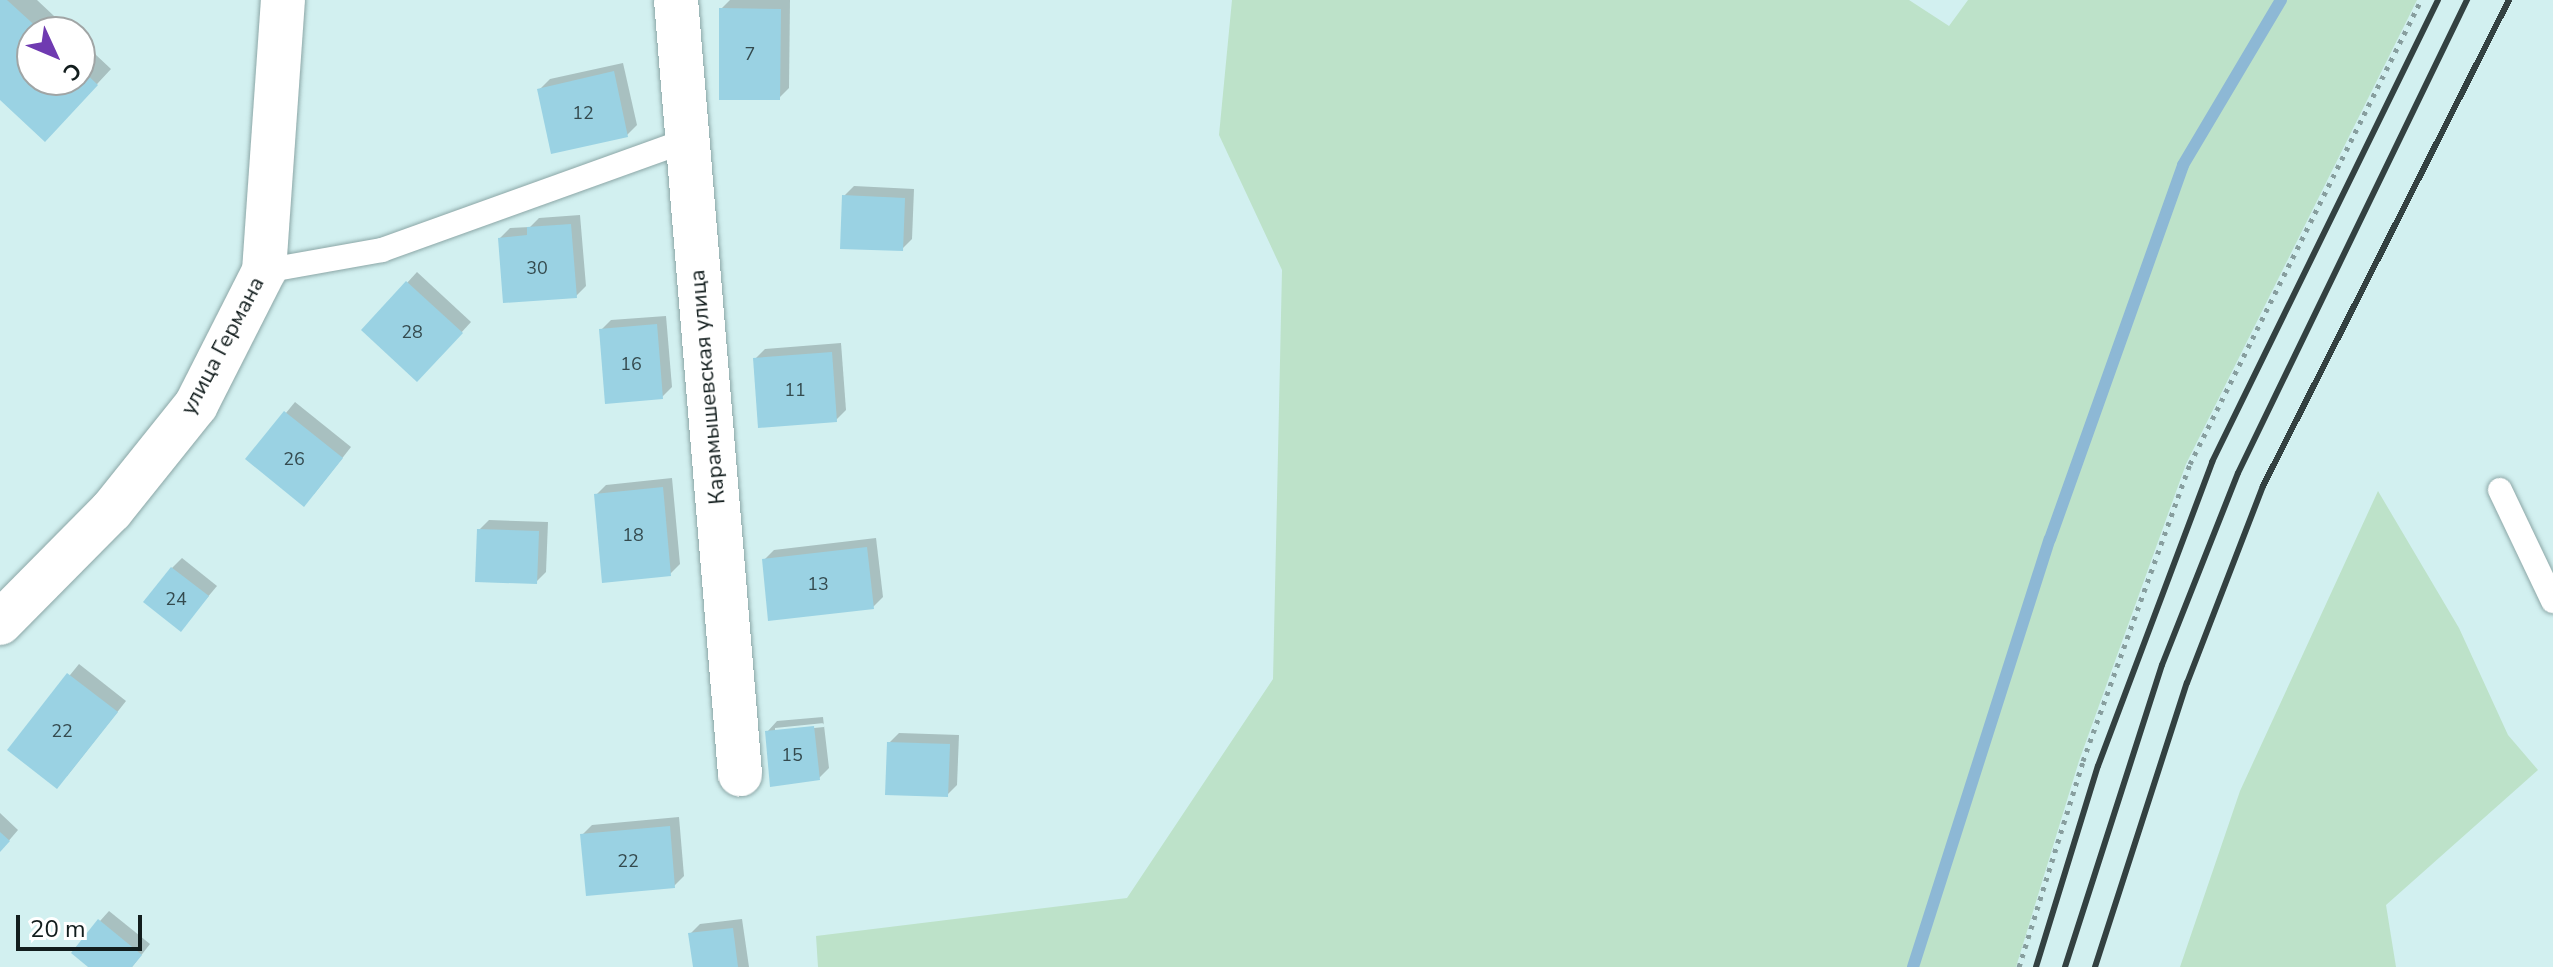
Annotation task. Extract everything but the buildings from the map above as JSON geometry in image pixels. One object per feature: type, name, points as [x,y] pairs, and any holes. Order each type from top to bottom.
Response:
[{"type":"street","name":"улица Германа","points":[[0,623],[111,511],[196,405],[264,271],[283,0]]},
{"type":"street","name":"Карамышевская улица","points":[[676,0],[740,774]]},
{"type":"lane","points":[[264,271],[382,250],[687,140]]},
{"type":"lane","points":[[2500,490],[2553,601]]},
{"type":"path","points":[[2019,967],[2083,761],[2190,464],[2421,0]]},
{"type":"green space","points":[[1232,0],[1909,0],[1949,26],[1968,0],[2417,0],[2186,464],[2079,761],[2016,967],[818,967],[816,936],[1127,898],[1273,679],[1282,270],[1219,135]]},
{"type":"green space","points":[[2378,491],[2459,628],[2508,735],[2538,770],[2386,905],[2396,967],[2180,967],[2240,791]]},
{"type":"waterway","points":[[1913,967],[2050,539],[2183,165],[2281,0]]},
{"type":"railway","points":[[2036,967],[2098,766],[2212,462],[2438,0]]},
{"type":"railway","points":[[2065,967],[2162,665],[2238,473],[2467,0]]},
{"type":"railway","points":[[2095,967],[2187,683],[2263,486],[2509,0]]}]
